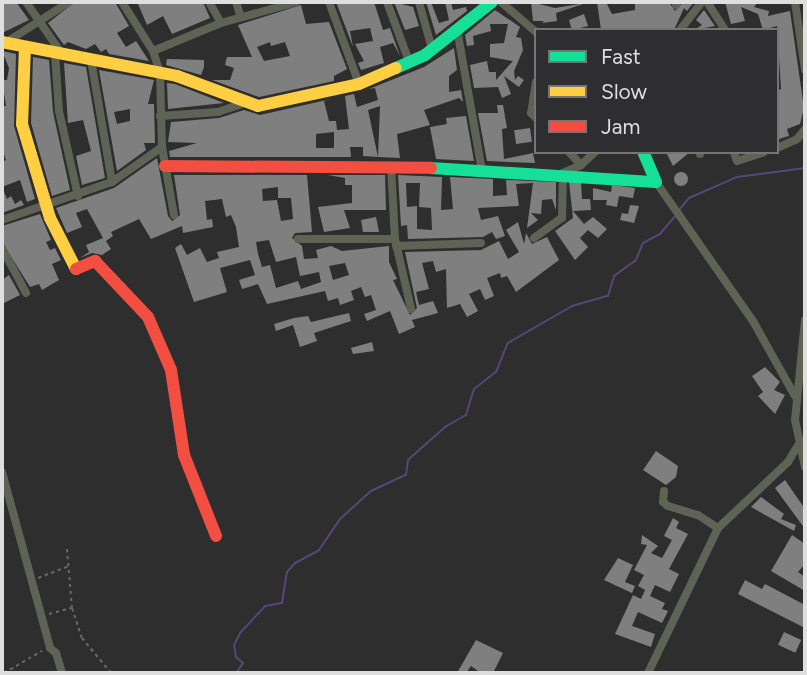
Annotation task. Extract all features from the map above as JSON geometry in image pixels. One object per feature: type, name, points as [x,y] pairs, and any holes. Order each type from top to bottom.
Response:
[{"type":"street","points":[[26,2],[58,53],[59,111],[78,196]]},
{"type":"street","points":[[3,43],[69,2]]},
{"type":"street","points":[[122,2],[153,51],[160,72],[162,147],[174,215]]},
{"type":"street","points":[[209,2],[221,23]]},
{"type":"street","points":[[236,2],[241,17]]},
{"type":"street","points":[[153,51],[221,23],[296,2]]},
{"type":"street","points":[[329,2],[359,84]]},
{"type":"street","points":[[387,2],[409,61]]},
{"type":"street","points":[[419,2],[432,49]]},
{"type":"street","points":[[160,116],[218,112],[244,103],[285,103],[359,84],[432,49],[492,2]]},
{"type":"street","points":[[501,2],[534,30]]},
{"type":"street","points":[[682,28],[704,2],[724,28]]},
{"type":"street","points":[[795,2],[805,70]]},
{"type":"street","points":[[457,29],[482,171]]},
{"type":"street","points":[[3,43],[160,72],[244,103]]},
{"type":"street","points":[[25,47],[22,124],[46,206],[76,270],[95,261],[148,317],[171,370],[184,455],[216,536]]},
{"type":"street","points":[[91,60],[112,182]]},
{"type":"street","points":[[534,94],[531,113],[534,116]]},
{"type":"street","points":[[779,147],[797,139],[805,129]]},
{"type":"street","points":[[2,220],[78,196],[112,182],[162,147]]},
{"type":"street","points":[[571,154],[581,165]]},
{"type":"street","points":[[563,173],[581,165],[593,154]]},
{"type":"street","points":[[644,154],[656,182],[753,321],[795,396]]},
{"type":"street","points":[[735,154],[737,161],[758,154]]},
{"type":"street","points":[[165,166],[391,166],[563,173],[656,182]]},
{"type":"street","points":[[391,166],[395,243],[411,309]]},
{"type":"street","points":[[534,238],[562,218],[563,173]]},
{"type":"street","points":[[298,239],[481,243]]},
{"type":"street","points":[[2,248],[26,293]]},
{"type":"street","points":[[789,462],[805,464],[799,444],[795,396],[805,320]]},
{"type":"street","points":[[649,673],[718,528],[789,462],[799,444]]},
{"type":"street","points":[[2,472],[34,579],[50,648],[56,653],[62,673]]},
{"type":"street","points":[[664,491],[663,502],[668,506],[698,515],[718,528]]},
{"type":"path","points":[[67,549],[72,608],[82,638],[111,673]]},
{"type":"path","points":[[34,579],[69,566]]},
{"type":"path","points":[[41,615],[72,608]]},
{"type":"path","points":[[4,673],[50,648]]},
{"type":"building","points":[[2,2],[16,2],[29,20],[2,33]]},
{"type":"building","points":[[75,2],[115,2],[129,26],[117,33],[126,47],[136,41],[149,61],[109,54],[106,49],[101,52],[95,44],[86,49],[68,42],[64,45],[48,23]]},
{"type":"building","points":[[203,2],[210,18],[172,34],[163,16],[147,25],[138,4]]},
{"type":"building","points":[[336,2],[374,2],[383,30],[390,28],[400,56],[393,43],[380,47],[384,63],[361,70],[358,63],[364,61],[355,44],[373,41],[370,28],[350,31],[353,47]]},
{"type":"building","points":[[394,2],[413,7],[419,26],[405,30]]},
{"type":"building","points":[[426,2],[431,2],[439,23],[449,20],[445,2],[451,2],[453,10],[466,7],[467,11],[436,35]]},
{"type":"building","points":[[531,2],[555,8],[586,3],[556,13],[557,21],[542,23],[544,21],[533,21]]},
{"type":"building","points":[[597,2],[606,2],[612,14],[635,10],[635,2],[669,2],[675,11],[683,2],[694,2],[687,11],[684,8],[675,28],[601,28]]},
{"type":"building","points":[[725,2],[758,2],[754,7],[769,11],[768,16],[790,11],[804,108],[800,124],[787,129],[789,136],[779,139],[779,28],[762,28],[758,14],[741,7],[745,21],[731,24]]},
{"type":"building","points":[[301,5],[306,24],[329,22],[347,69],[334,76],[334,81],[259,97],[212,80],[230,80],[234,68],[225,65],[227,57],[252,57],[238,25]],"holes":[[[270,42],[271,46],[285,42],[290,56],[264,61],[257,47]]]},
{"type":"building","points":[[495,10],[520,27],[516,37],[521,38],[523,50],[514,71],[515,80],[518,76],[524,80],[519,87],[504,76],[511,94],[502,98],[498,87],[474,88],[470,65],[487,61],[489,72],[496,72],[496,80],[513,61],[490,57],[490,44],[504,43],[508,24],[490,24],[491,31],[473,36],[474,45],[467,46],[465,35]]},
{"type":"building","points":[[704,10],[715,26],[697,28],[702,25],[696,20]]},
{"type":"building","points":[[584,14],[588,26],[571,28],[569,20]]},
{"type":"building","points":[[454,48],[457,70],[449,76],[449,92],[461,90],[463,102],[459,98],[424,110],[430,125],[397,134],[400,158],[378,157],[363,156],[363,147],[350,147],[351,157],[170,157],[169,151],[197,143],[168,142],[171,122],[219,118],[244,110],[260,115],[331,99],[324,101],[329,121],[336,121],[337,130],[349,129],[345,96],[354,94],[357,107],[378,100],[375,88],[369,89],[424,67]],"holes":[[[380,106],[378,157],[368,110]],[[334,132],[334,148],[316,148],[316,134]]]},
{"type":"building","points":[[2,51],[16,54],[14,126],[35,199],[27,202],[20,180],[2,187],[2,162],[6,160],[2,149],[2,106],[6,106],[2,80],[7,80],[9,68]]},
{"type":"building","points":[[33,57],[49,60],[53,112],[70,190],[52,196],[31,123]]},
{"type":"building","points":[[167,59],[204,60],[204,67],[201,75],[166,65]]},
{"type":"building","points":[[64,63],[86,67],[105,178],[82,185],[76,156],[91,151],[83,120],[68,123]]},
{"type":"building","points":[[99,70],[154,80],[148,104],[154,104],[155,143],[144,143],[146,150],[117,171]],"holes":[[[130,109],[130,121],[117,124],[114,112]]]},
{"type":"building","points":[[167,83],[175,84],[224,103],[168,109]]},
{"type":"building","points":[[497,105],[503,105],[507,128],[502,129],[504,159],[533,153],[535,163],[487,161],[478,113],[498,113]]},
{"type":"building","points":[[466,116],[474,161],[436,159],[430,127],[447,124],[446,118]]},
{"type":"building","points":[[530,128],[532,142],[516,144],[514,130]]},
{"type":"building","points":[[667,154],[688,154],[673,166]]},
{"type":"building","points":[[157,158],[168,216],[172,221],[180,215],[174,175],[307,175],[312,232],[295,233],[292,238],[302,246],[304,259],[318,258],[316,250],[331,246],[342,251],[389,246],[389,262],[397,279],[393,280],[410,315],[417,308],[405,252],[481,250],[499,241],[508,259],[519,252],[506,230],[518,222],[524,244],[526,233],[532,244],[547,237],[559,260],[516,292],[507,276],[501,278],[500,273],[487,278],[494,296],[485,300],[480,289],[469,294],[478,311],[467,317],[460,304],[447,308],[446,269],[436,272],[433,261],[422,263],[429,289],[416,292],[419,305],[433,301],[438,313],[412,320],[415,327],[399,334],[390,311],[367,321],[364,314],[376,310],[371,295],[365,297],[361,287],[351,291],[354,300],[340,305],[338,298],[328,301],[325,291],[267,304],[258,284],[242,289],[239,280],[255,275],[250,260],[220,268],[227,292],[194,302],[175,248],[181,244],[187,255],[200,248],[207,262],[219,258],[217,252],[239,247],[236,227],[231,215],[226,217],[222,199],[205,201],[207,220],[212,219],[213,227],[183,233],[182,226],[151,239],[139,219],[111,232],[113,236],[106,241],[111,249],[102,255],[92,253],[80,258],[89,252],[86,245],[103,238],[87,209],[76,213],[82,227],[67,233],[56,208],[114,188]],"holes":[[[278,187],[278,198],[291,198],[293,219],[281,221],[277,200],[263,201],[262,189]],[[269,240],[276,262],[296,257],[300,276],[319,272],[321,282],[301,289],[298,281],[276,288],[270,265],[262,267],[256,242]],[[345,263],[349,275],[333,280],[329,266]]]},
{"type":"building","points":[[678,172],[684,172],[688,179],[684,186],[678,186],[674,182],[674,176]]},
{"type":"building","points":[[328,175],[385,175],[386,210],[344,210],[350,228],[324,232],[318,207],[352,203],[352,185],[345,185],[345,178]]},
{"type":"building","points":[[398,175],[442,177],[441,210],[453,209],[450,177],[493,179],[493,196],[507,195],[506,180],[556,182],[556,210],[552,199],[542,200],[541,214],[531,213],[538,220],[527,228],[533,183],[516,184],[519,206],[478,208],[481,220],[498,216],[505,236],[496,239],[492,232],[483,237],[408,239],[407,225],[401,226]],"holes":[[[406,183],[420,183],[419,207],[431,208],[432,230],[417,229],[417,206],[407,207]]]},
{"type":"building","points":[[569,182],[581,183],[582,199],[590,199],[591,210],[573,211],[584,224],[593,217],[607,229],[598,238],[588,230],[580,238],[588,247],[575,260],[555,231],[573,218]]},
{"type":"building","points":[[612,185],[635,188],[633,198],[619,196],[617,207],[606,205],[607,200],[593,200],[593,188],[611,192]]},
{"type":"building","points":[[2,187],[7,199],[11,196],[15,204],[21,200],[24,205],[2,213]]},
{"type":"building","points":[[630,205],[639,206],[634,223],[620,220],[622,213],[628,214]]},
{"type":"building","points":[[40,214],[51,240],[46,242],[50,250],[55,248],[61,260],[52,264],[59,280],[42,290],[39,284],[30,287],[2,242],[2,226]]},
{"type":"building","points":[[376,217],[379,232],[363,232],[361,220]]},
{"type":"building","points":[[9,275],[20,295],[4,303],[2,280]]},
{"type":"building","points":[[349,313],[351,321],[314,333],[317,341],[300,347],[293,325],[276,331],[274,324],[308,316],[311,322]]},
{"type":"building","points":[[372,342],[374,351],[353,354],[351,348]]},
{"type":"building","points":[[765,367],[780,382],[774,390],[785,395],[775,414],[758,396],[763,392],[752,376]]},
{"type":"building","points":[[656,451],[678,466],[676,477],[666,485],[643,470]]},
{"type":"building","points":[[785,480],[805,509],[805,529],[775,488]]},
{"type":"building","points":[[761,497],[784,514],[781,519],[796,525],[794,531],[751,507]]},
{"type":"building","points":[[673,518],[679,522],[676,528],[688,534],[669,569],[679,574],[670,592],[655,585],[650,596],[665,603],[662,609],[668,611],[662,623],[638,612],[632,626],[655,634],[651,647],[615,634],[633,595],[641,599],[645,590],[638,586],[644,575],[634,570],[647,545],[641,544],[642,535],[658,546],[651,553],[662,558],[672,540],[664,536]]},
{"type":"building","points":[[792,535],[805,544],[805,564],[798,572],[805,577],[805,591],[771,571]]},
{"type":"building","points":[[618,558],[633,565],[625,582],[635,586],[632,593],[604,580]]},
{"type":"building","points":[[745,580],[762,589],[765,584],[805,605],[805,628],[738,594]]},
{"type":"building","points":[[784,632],[801,640],[795,653],[778,645]]},
{"type":"building","points":[[476,640],[503,653],[494,671],[481,673],[471,666],[466,673],[457,673]]},
{"type":"waterway","points":[[680,209],[689,198],[737,177],[805,168]]},
{"type":"waterway","points":[[236,673],[243,663],[236,657],[234,645],[240,633],[265,606],[282,603],[287,572],[295,563],[319,550],[340,519],[371,491],[406,475],[408,460],[445,427],[466,415],[474,389],[496,372],[508,343],[572,306],[608,296],[614,276],[636,260],[643,243],[660,234],[675,216]]},
{"type":"traffic: fast","points":[[396,68],[425,55],[492,2]]},
{"type":"traffic: fast","points":[[431,168],[656,182],[644,154]]},
{"type":"traffic: slow","points":[[2,42],[177,76],[258,106],[359,84],[396,68]]},
{"type":"traffic: slow","points":[[25,47],[22,124],[50,218],[76,269]]},
{"type":"traffic: jam","points":[[165,166],[431,168]]},
{"type":"traffic: jam","points":[[76,269],[95,261],[148,317],[171,370],[184,455],[216,536]]}]
